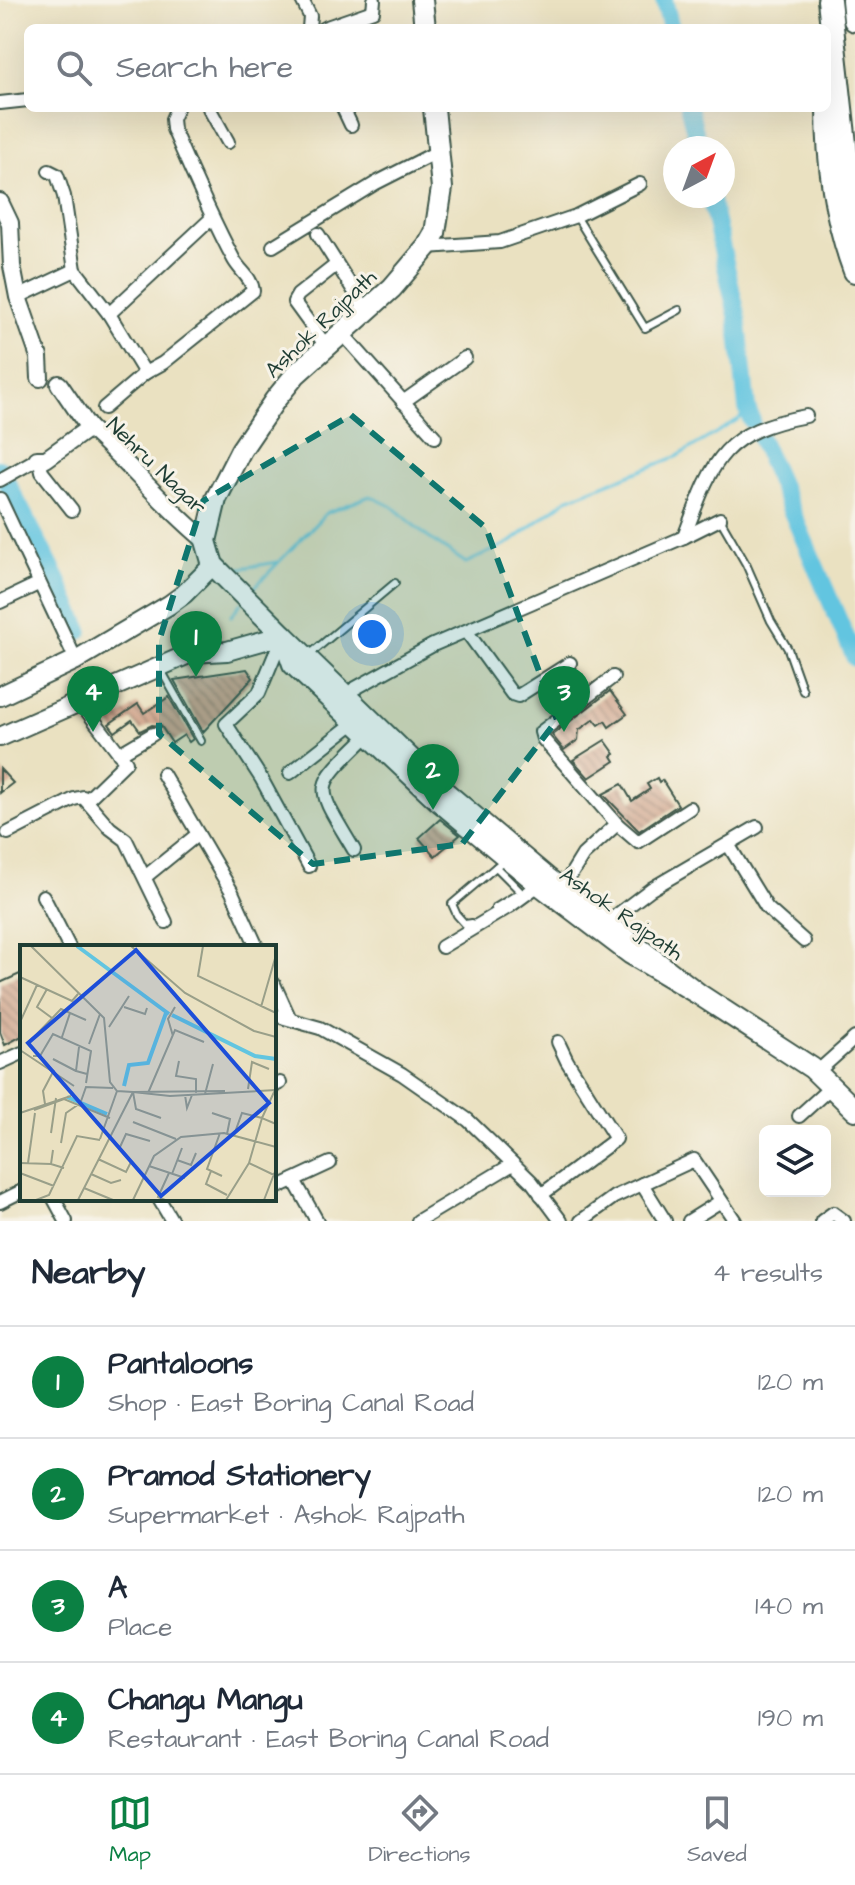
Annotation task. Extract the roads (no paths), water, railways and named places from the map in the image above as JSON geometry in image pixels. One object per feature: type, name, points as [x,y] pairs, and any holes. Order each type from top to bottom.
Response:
[{"type":"highway","points":[[829,0],[855,234]]},
{"type":"highway","points":[[853,0],[855,20]]},
{"type":"highway","points":[[831,81],[835,54]]},
{"type":"highway","points":[[829,112],[832,184],[855,271]]},
{"type":"main road","points":[[422,0],[425,24]]},
{"type":"main road","name":"Ashok Rajpath","points":[[434,112],[442,188],[435,233],[392,288],[296,374],[275,400],[241,450],[216,499],[206,541],[213,565],[233,587],[541,885]]},
{"type":"main road","points":[[0,696],[76,660],[176,600],[213,565]]},
{"type":"main road","points":[[0,737],[191,653],[227,651],[283,635]]},
{"type":"main road","name":"Ashok Rajpath","points":[[283,635],[293,664],[502,862],[602,926],[631,954],[700,995],[824,1080],[855,1110]]},
{"type":"street","points":[[302,0],[310,16],[309,24]]},
{"type":"street","points":[[336,24],[373,11],[374,0]]},
{"type":"street","points":[[0,103],[24,100]]},
{"type":"street","points":[[104,408],[253,291],[251,282],[236,264],[212,218],[173,129],[175,112]]},
{"type":"street","points":[[211,112],[228,142]]},
{"type":"street","points":[[345,112],[351,125]]},
{"type":"street","points":[[273,246],[376,183],[439,151]]},
{"type":"street","points":[[49,171],[57,175],[64,196],[75,270],[109,314],[145,373]]},
{"type":"street","points":[[427,247],[500,242],[576,216],[640,184]]},
{"type":"street","points":[[0,202],[18,297],[39,357],[40,378]]},
{"type":"street","points":[[109,314],[212,218]]},
{"type":"street","points":[[318,234],[366,310]]},
{"type":"street","points":[[326,346],[294,302],[298,295],[336,265]]},
{"type":"street","points":[[18,297],[75,270]]},
{"type":"street","points":[[343,334],[435,437]]},
{"type":"street","points":[[403,402],[465,358]]},
{"type":"street","points":[[59,384],[89,428]]},
{"type":"street","points":[[684,537],[701,491],[732,443],[773,422],[806,416]]},
{"type":"street","name":"Nehru Nagar","points":[[38,460],[46,459],[89,428],[206,541]]},
{"type":"street","points":[[5,477],[38,460],[42,472],[72,510]]},
{"type":"street","points":[[0,499],[76,660]]},
{"type":"street","points":[[348,698],[354,689],[433,645],[720,519]]},
{"type":"street","points":[[0,602],[38,584]]},
{"type":"street","points":[[467,632],[512,694],[518,696],[570,663]]},
{"type":"street","points":[[283,635],[259,693],[226,724],[261,778],[309,866]]},
{"type":"street","points":[[613,677],[541,732],[543,739],[617,824],[638,842],[690,808]]},
{"type":"street","points":[[80,702],[126,762],[87,800]]},
{"type":"street","points":[[290,773],[361,728]]},
{"type":"street","points":[[354,850],[325,798],[324,783],[361,728]]},
{"type":"street","points":[[119,754],[153,734]]},
{"type":"street","points":[[163,774],[232,892],[256,945]]},
{"type":"street","points":[[8,833],[83,797],[110,828],[126,840],[166,922]]},
{"type":"street","points":[[442,947],[541,885],[583,855],[617,824]]},
{"type":"street","points":[[602,926],[651,889],[757,827]]},
{"type":"street","points":[[145,877],[198,834]]},
{"type":"street","points":[[728,844],[767,908],[804,941]]},
{"type":"street","points":[[43,896],[68,945]]},
{"type":"street","points":[[276,988],[290,1019]]},
{"type":"street","points":[[276,1016],[320,1028],[402,1074],[468,1120],[513,1164],[561,1221]]},
{"type":"street","points":[[799,1116],[855,1038]]},
{"type":"street","points":[[541,1195],[616,1139],[558,1042]]},
{"type":"street","points":[[0,1063],[20,1054]]},
{"type":"street","points":[[581,1221],[614,1197],[694,1160],[735,1221]]},
{"type":"street","points":[[276,1188],[330,1163]]},
{"type":"street","points":[[418,1221],[513,1164]]},
{"type":"street","points":[[294,1180],[317,1221]]},
{"type":"street","points":[[642,1184],[665,1221]]},
{"type":"street","points":[[1,1198],[20,1192]]},
{"type":"street","points":[[55,1201],[66,1221]]},
{"type":"street","points":[[160,1201],[172,1221]]},
{"type":"street","points":[[689,1221],[721,1201]]},
{"type":"street","points":[[822,1221],[833,1213],[844,1221]]},
{"type":"lane","points":[[576,216],[645,328],[679,310]]},
{"type":"lane","points":[[720,519],[788,649],[803,691]]},
{"type":"lane","points":[[306,658],[395,583]]},
{"type":"lane","points":[[159,667],[201,741]]},
{"type":"lane","points":[[502,862],[454,900],[453,908],[462,921],[471,924],[541,885]]},
{"type":"waterway","points":[[664,0],[670,24]]},
{"type":"waterway","points":[[690,112],[696,136]]},
{"type":"waterway","points":[[713,208],[737,315],[747,408],[752,421]]},
{"type":"waterway","points":[[251,591],[326,513],[370,496],[393,507],[426,536],[466,563],[511,542],[567,499],[676,457],[739,419],[747,408]]},
{"type":"waterway","points":[[761,440],[855,658]]},
{"type":"waterway","points":[[0,469],[57,579],[80,631]]},
{"type":"waterway","points":[[237,569],[277,562]]},
{"type":"waterway","points":[[231,616],[241,603]]},
{"type":"place","name":"Pantaloons","points":[[196,677]]},
{"type":"place","name":"Changu Mangu","points":[[93,732]]},
{"type":"place","name":"A","points":[[564,732]]},
{"type":"place","name":"Pramod Stationery","points":[[433,810]]}]
